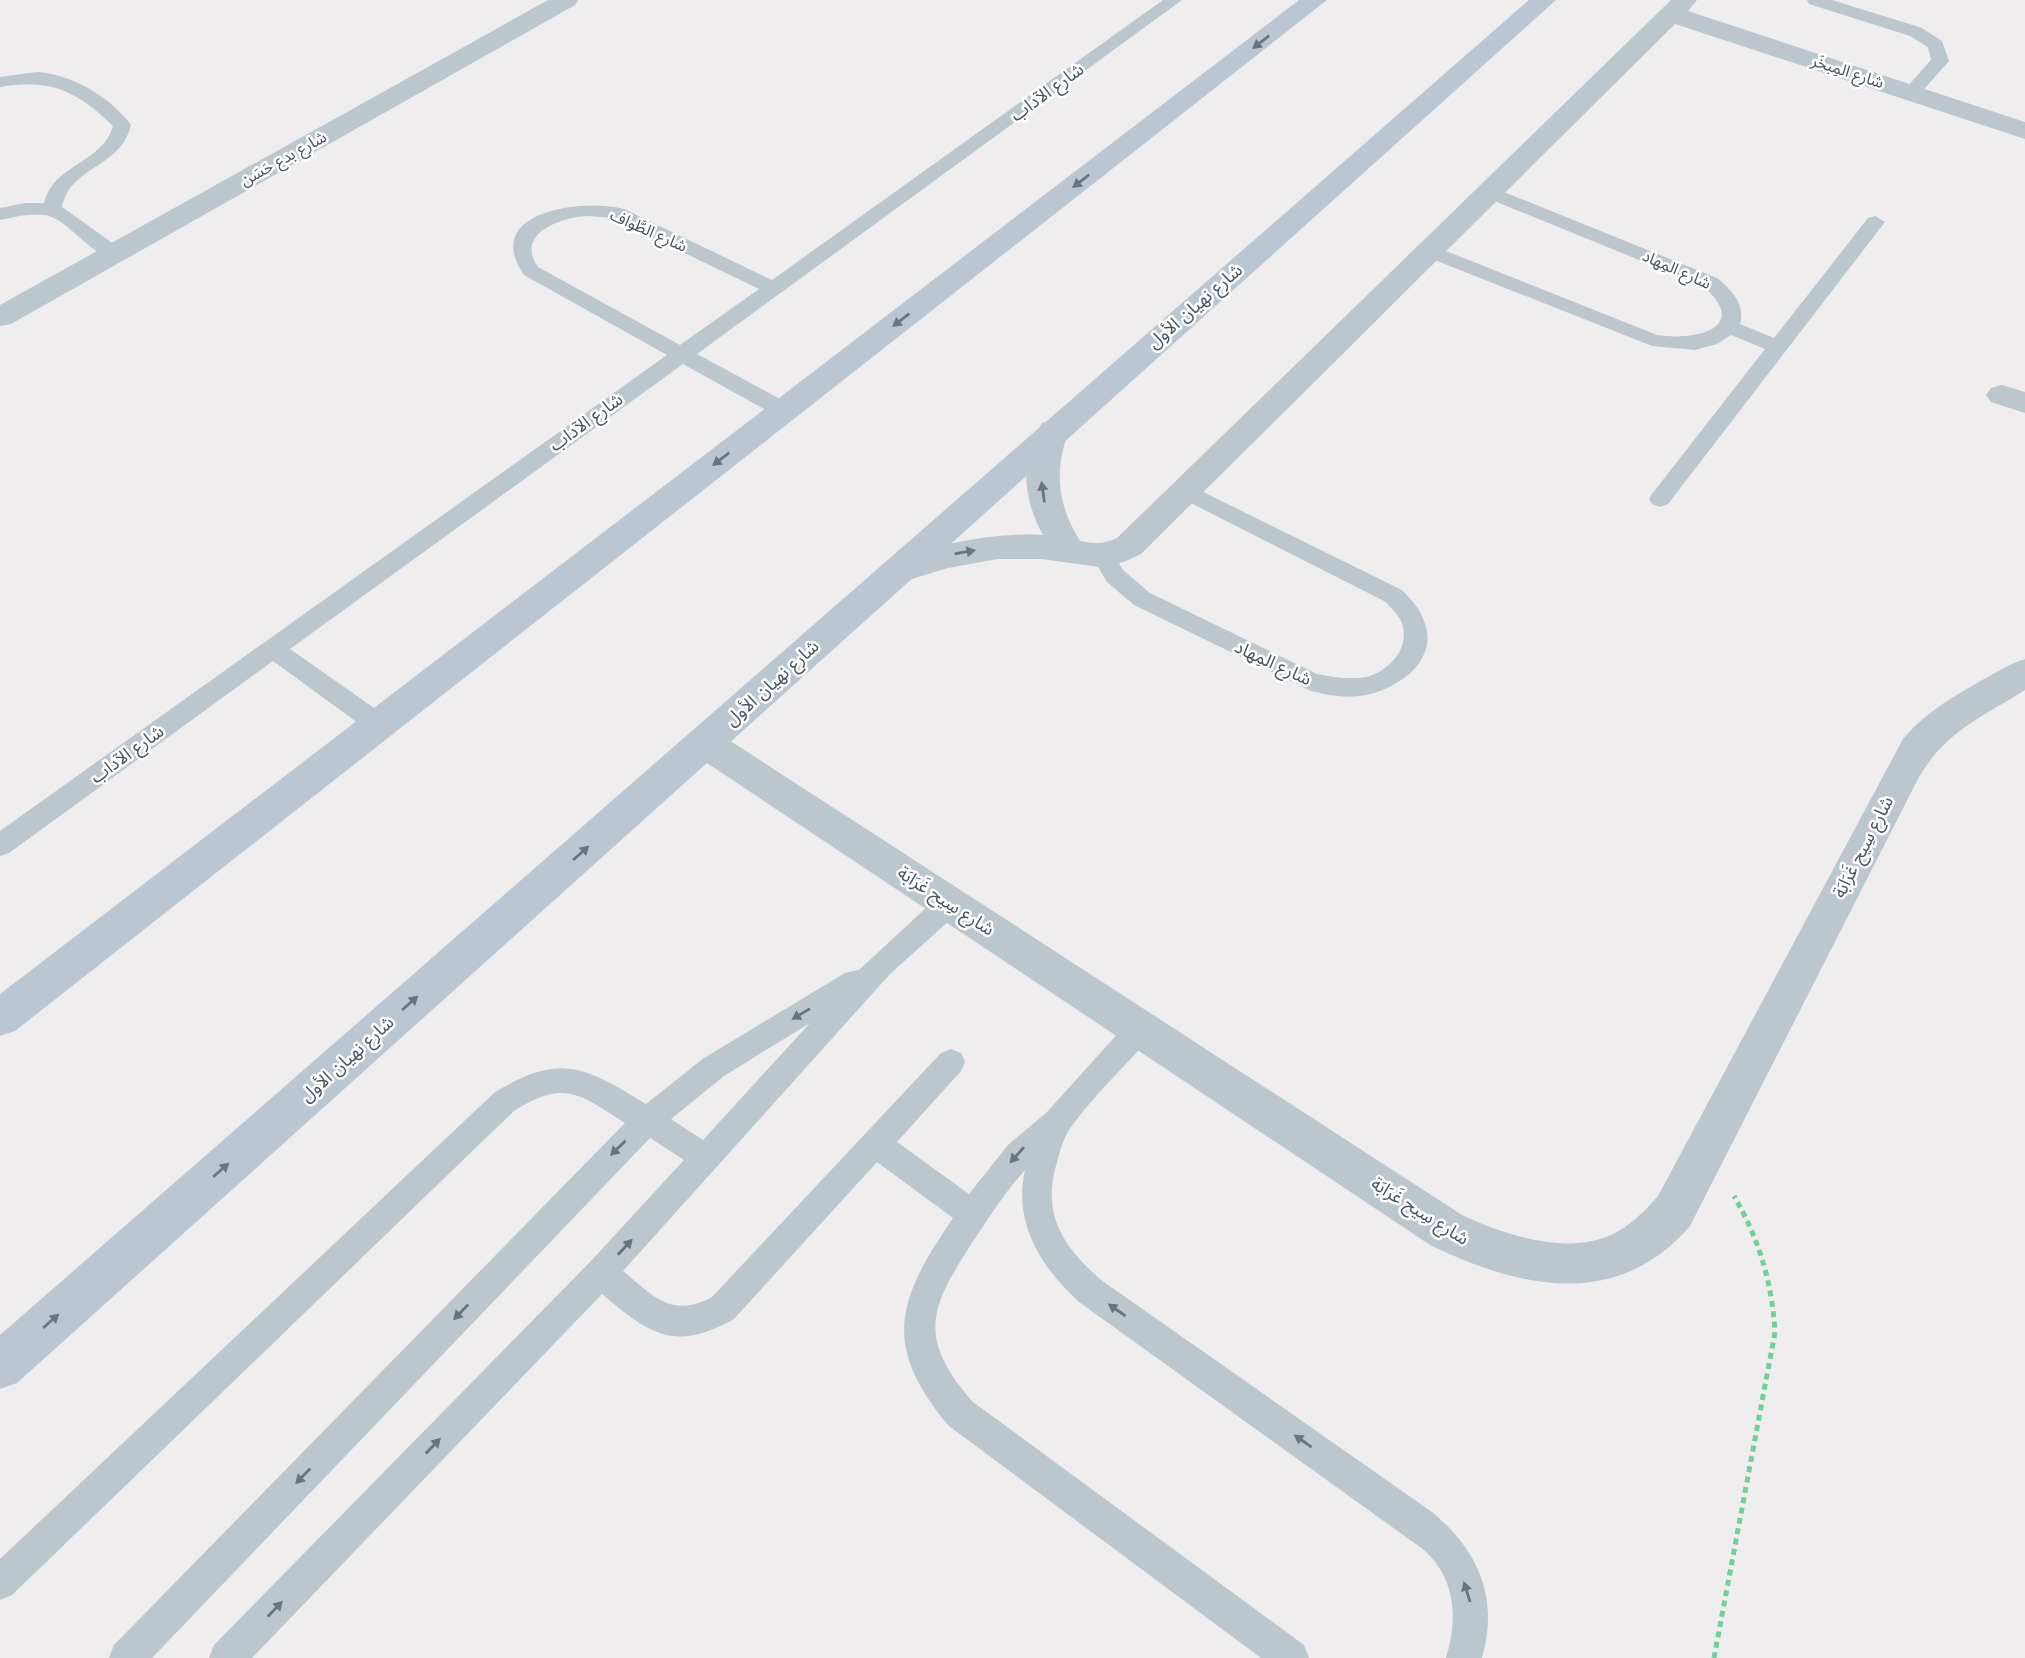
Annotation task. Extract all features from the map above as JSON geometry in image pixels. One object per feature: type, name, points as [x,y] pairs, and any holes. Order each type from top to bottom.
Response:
[{"type":"main road","points":[[0,1018],[1315,0]]},
{"type":"main road","name":"شارع نهيان الأول","points":[[0,1366],[705,743],[1053,430],[1544,0]]},
{"type":"street","name":"شارع بدع حَسَن","points":[[0,317],[566,0]]},
{"type":"street","points":[[899,570],[931,559],[999,547],[1069,550],[1089,556],[1104,556],[1129,546],[1678,7]]},
{"type":"street","name":"شارع المِبخَر","points":[[1678,7],[2025,131]]},
{"type":"street","points":[[1053,430],[1044,453],[1041,477],[1044,502],[1053,526],[1069,550]]},
{"type":"street","name":"شارع سِيح غَرَابَة","points":[[705,743],[1446,1230],[1480,1247],[1516,1259],[1551,1264],[1587,1262],[1622,1252],[1651,1235],[1674,1211],[1913,751],[1940,722],[2025,672]]},
{"type":"lane","name":"شارع الآداب","points":[[0,845],[1174,0]]},
{"type":"lane","points":[[1815,0],[1916,32],[1936,46],[1940,61],[1912,92]]},
{"type":"lane","points":[[0,82],[24,78],[51,79],[109,110],[122,125],[117,143],[103,156],[71,174],[54,195],[52,209]]},
{"type":"lane","name":"شارع المِهاد","points":[[1489,192],[1710,282],[1729,299],[1733,309],[1729,327]]},
{"type":"lane","points":[[0,214],[25,208],[52,209],[114,253]]},
{"type":"lane","name":"شارع الطَّواف","points":[[682,353],[531,271],[520,255],[524,236],[557,215],[587,209],[617,213],[773,288]]},
{"type":"lane","points":[[1660,499],[1875,222]]},
{"type":"lane","points":[[1429,251],[1652,340],[1675,344],[1697,343],[1721,335],[1729,327],[1778,347]]},
{"type":"lane","points":[[682,353],[783,410]]},
{"type":"lane","name":"شارع المِهاد","points":[[1104,556],[1115,576],[1142,598],[1311,682],[1348,688],[1366,686],[1396,673],[1407,663],[1414,649],[1416,636],[1413,622],[1394,596],[1185,491]]},
{"type":"lane","points":[[272,648],[378,723]]},
{"type":"lane","points":[[227,1658],[601,1273],[880,966],[950,904]]},
{"type":"lane","points":[[127,1658],[647,1121],[714,1067],[880,966]]},
{"type":"lane","points":[[1140,1029],[1056,1121],[1028,1142],[1013,1158],[930,1280],[921,1308],[919,1337],[927,1366],[940,1392],[961,1414],[1291,1658]]},
{"type":"lane","points":[[601,1273],[662,1320],[677,1324],[693,1323],[710,1317],[723,1308],[951,1062]]},
{"type":"lane","points":[[0,1583],[504,1102],[539,1083],[571,1080],[587,1083],[707,1159]]},
{"type":"lane","points":[[1056,1121],[1037,1180],[1037,1207],[1044,1234],[1055,1256],[1070,1275],[1090,1291],[1420,1524],[1445,1546],[1462,1575],[1472,1607],[1471,1639],[1464,1658]]},
{"type":"lane","points":[[876,1143],[973,1215]]},
{"type":"path","points":[[1703,1158],[1727,1185],[1761,1248],[1770,1276],[1775,1313],[1775,1332],[1714,1658]]}]
